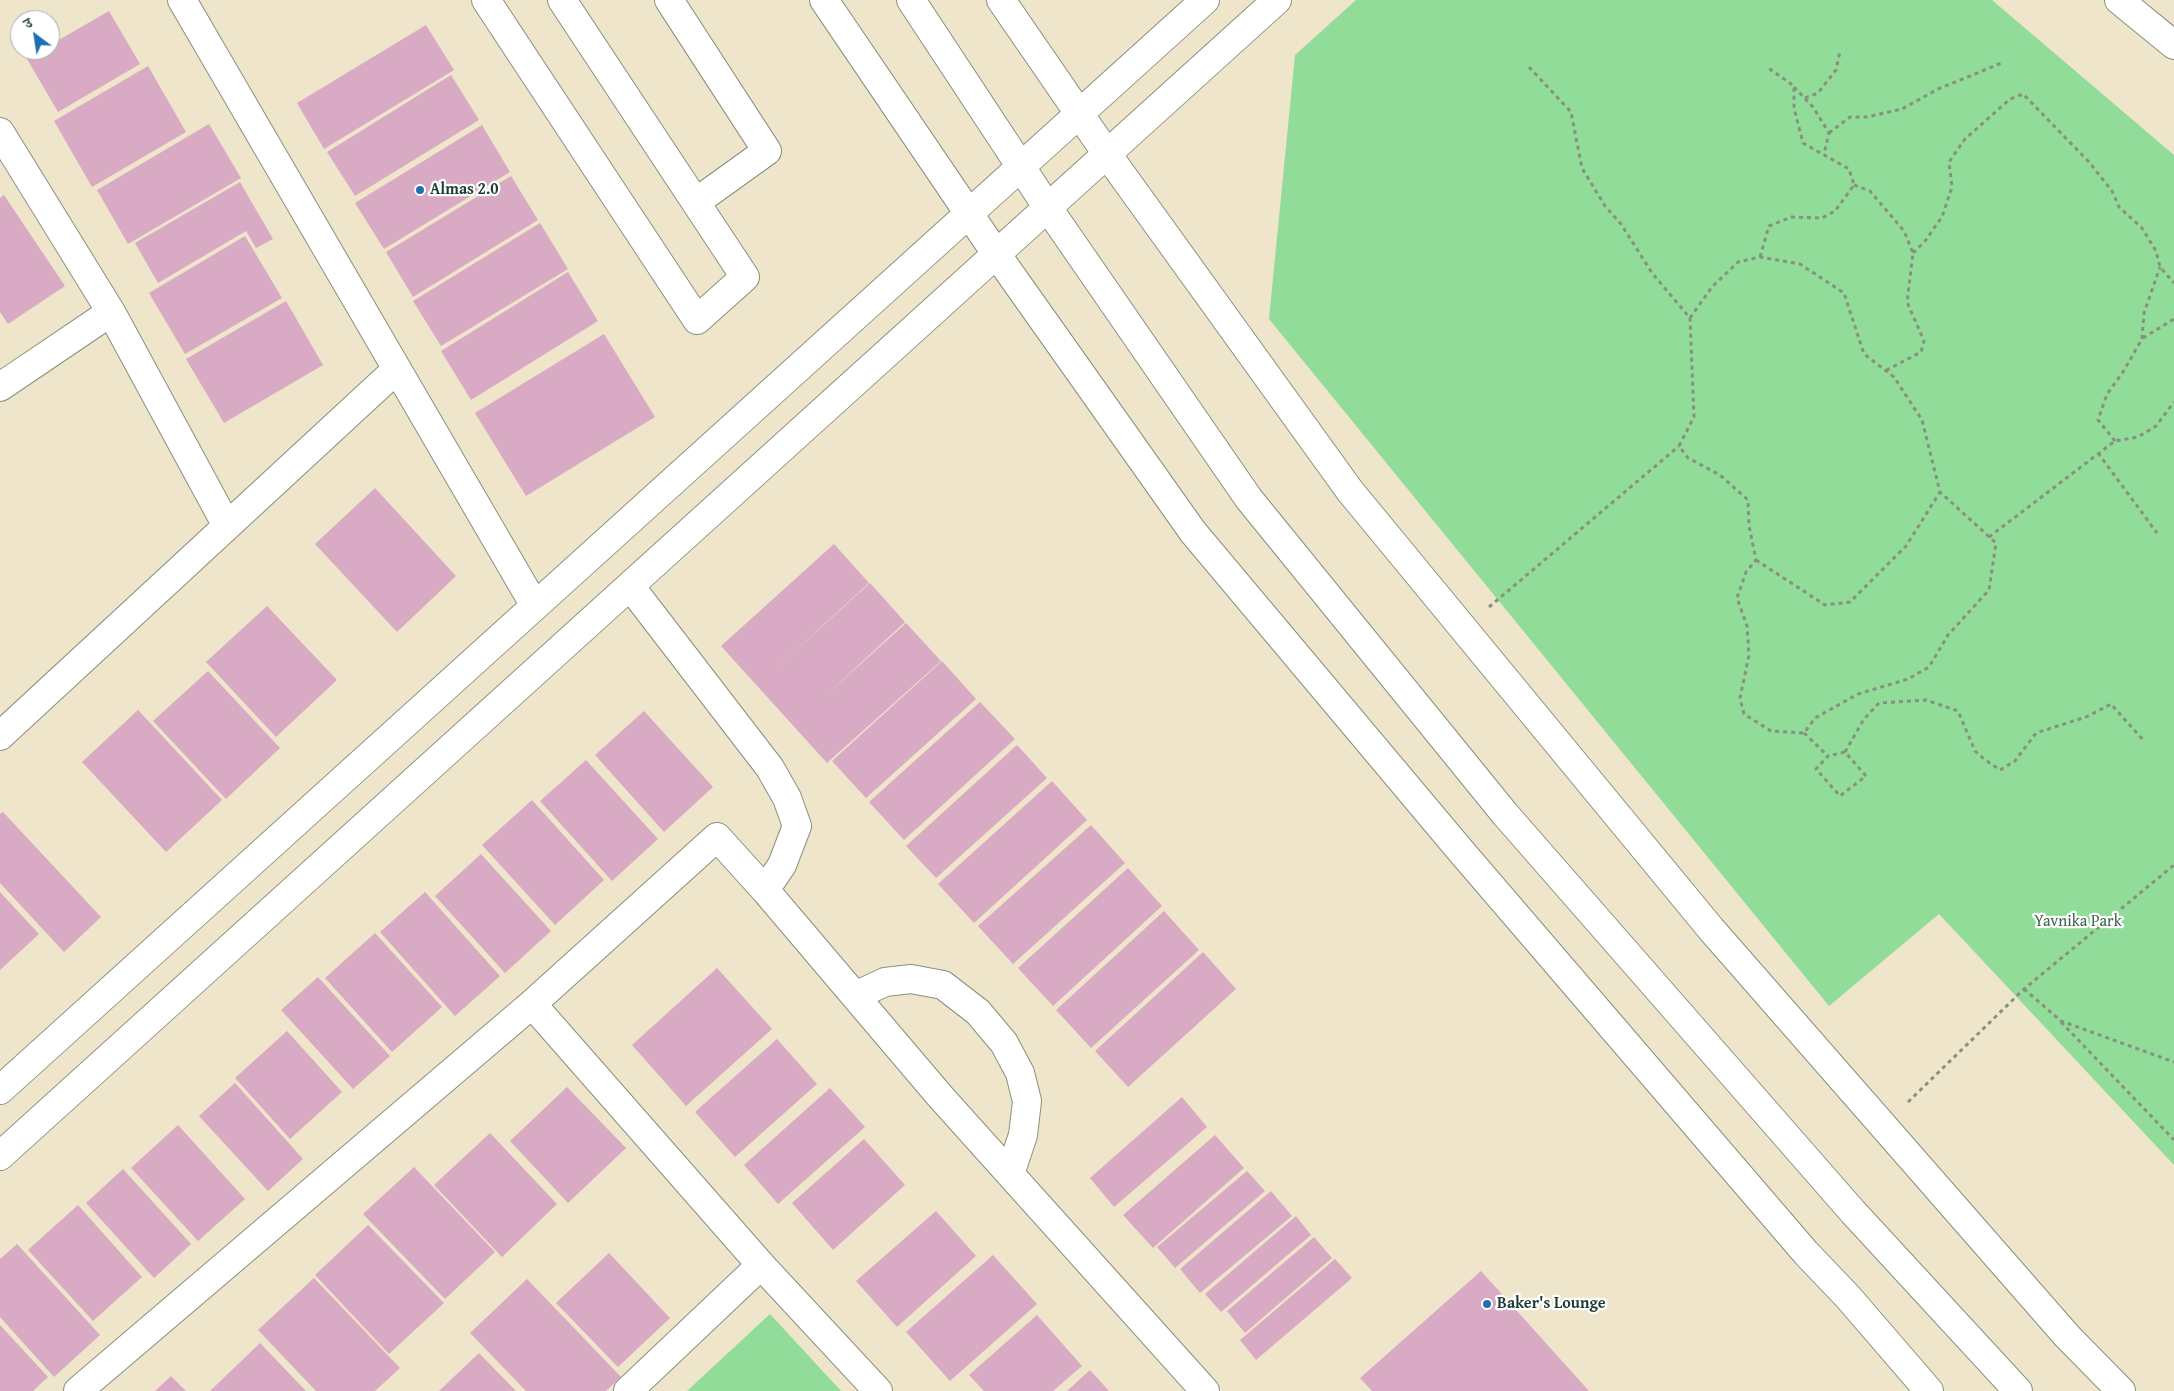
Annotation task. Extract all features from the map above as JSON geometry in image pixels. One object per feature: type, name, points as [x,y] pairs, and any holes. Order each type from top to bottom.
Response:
[{"type":"street","points":[[182,0],[535,606]]},
{"type":"street","points":[[486,0],[697,320],[745,276],[562,0]]},
{"type":"street","points":[[670,0],[767,151],[696,202]]},
{"type":"street","points":[[824,0],[996,255],[1200,540],[1460,850],[1799,1245],[1848,1297],[1929,1391]]},
{"type":"street","points":[[910,0],[1020,167],[1249,499],[1505,814],[1853,1212],[2018,1391]]},
{"type":"street","points":[[1001,0],[1107,154],[1350,491],[1712,929],[2068,1336],[2121,1391]]},
{"type":"street","points":[[0,1090],[1205,0]]},
{"type":"street","points":[[0,1156],[1278,0]]},
{"type":"street","points":[[2119,0],[2174,45]]},
{"type":"street","points":[[0,132],[112,312],[227,526]]},
{"type":"street","points":[[0,387],[112,312]]},
{"type":"street","points":[[0,736],[397,369]]},
{"type":"street","points":[[630,586],[770,768],[787,798],[797,826],[782,865],[765,890]]},
{"type":"street","points":[[78,1391],[532,1004],[717,837],[1010,1174],[1205,1391]]},
{"type":"street","points":[[855,996],[885,982],[911,978],[943,985],[983,1018],[1004,1043],[1020,1073],[1027,1101],[1023,1134],[1010,1174]]},
{"type":"street","points":[[532,1004],[761,1265],[878,1391]]},
{"type":"street","points":[[628,1391],[761,1265]]},
{"type":"path","points":[[1805,98],[1818,93],[1836,70],[1840,51]]},
{"type":"path","points":[[1824,154],[1829,133],[1850,117],[1866,117],[1902,109],[1938,89],[2004,62]]},
{"type":"path","points":[[1529,67],[1571,112],[1582,168],[1605,206],[1621,224],[1652,273],[1690,318]]},
{"type":"path","points":[[1768,67],[1794,86],[1813,107],[1829,133]]},
{"type":"path","points":[[1794,86],[1794,108],[1804,143],[1849,169],[1854,186]]},
{"type":"path","points":[[1913,253],[1925,241],[1942,217],[1952,186],[1949,162],[1965,139],[2010,99],[2023,94],[2083,156],[2112,191],[2119,208],[2142,228],[2156,251],[2160,267],[2174,283]]},
{"type":"path","points":[[1760,257],[1769,226],[1791,217],[1822,218],[1835,211],[1854,186]]},
{"type":"path","points":[[1854,186],[1870,191],[1876,197],[1904,231],[1913,253],[1907,302],[1924,341],[1921,352],[1885,371]]},
{"type":"path","points":[[1464,629],[1680,446],[1694,417],[1690,318],[1712,287],[1738,262],[1760,257],[1800,264],[1844,293],[1864,354],[1894,377],[1922,420],[1940,492],[1996,543],[1990,590],[1948,635],[1930,667],[1908,679],[1858,694],[1815,718],[1804,733]]},
{"type":"path","points":[[2142,339],[2144,313],[2160,267]]},
{"type":"path","points":[[2115,441],[2098,420],[2107,394],[2142,339],[2174,319]]},
{"type":"path","points":[[1989,537],[2115,441],[2138,437],[2156,426],[2174,402]]},
{"type":"path","points":[[1680,446],[1688,458],[1720,475],[1748,500],[1756,560],[1826,605],[1850,602],[1906,546],[1940,492]]},
{"type":"path","points":[[2098,453],[2157,533]]},
{"type":"path","points":[[1756,560],[1746,572],[1737,598],[1747,626],[1749,655],[1740,698],[1744,714],[1771,731],[1804,733],[1828,756]]},
{"type":"path","points":[[1845,752],[1866,776],[1840,796],[1816,768],[1828,756],[1845,752],[1864,719],[1879,703],[1926,700],[1958,711],[1975,750],[2000,770],[2015,761],[2036,733],[2086,717],[2111,704],[2144,741]]},
{"type":"path","points":[[1884,1126],[2024,990],[2174,865]]},
{"type":"path","points":[[2024,990],[2061,1022],[2174,1140]]},
{"type":"path","points":[[2061,1022],[2174,1062]]},
{"type":"green space","name":"Yavnika Park","points":[[1356,0],[1992,0],[2174,155],[2174,1165],[1939,914],[1829,1006],[1269,319],[1295,55]]},
{"type":"green space","points":[[770,1314],[841,1391],[687,1391]]},
{"type":"building","points":[[109,11],[140,64],[58,112],[28,60],[60,60],[60,39]]},
{"type":"building","points":[[426,25],[454,70],[324,149],[297,103]]},
{"type":"building","points":[[148,66],[186,132],[92,187],[54,121]]},
{"type":"building","points":[[451,75],[479,120],[355,196],[327,152]]},
{"type":"building","points":[[209,124],[241,178],[128,244],[97,190]]},
{"type":"building","points":[[482,125],[510,172],[384,249],[355,203]]},
{"type":"building","points":[[511,176],[538,220],[413,297],[386,252]]},
{"type":"building","points":[[240,182],[273,239],[256,248],[246,231],[158,283],[135,243]]},
{"type":"building","points":[[4,195],[65,286],[8,324],[0,312],[0,198]]},
{"type":"building","points":[[540,223],[568,269],[441,346],[413,301]]},
{"type":"building","points":[[245,236],[282,298],[185,354],[149,293]]},
{"type":"building","points":[[568,272],[598,321],[471,400],[441,351]]},
{"type":"building","points":[[286,301],[323,365],[224,423],[186,359]]},
{"type":"building","points":[[604,334],[655,417],[526,496],[475,413]]},
{"type":"building","points":[[375,488],[456,576],[397,632],[315,544]]},
{"type":"building","points":[[834,544],[869,583],[775,669],[870,583],[905,622],[823,698],[906,623],[941,661],[827,763],[721,646]]},
{"type":"building","points":[[267,606],[337,680],[276,737],[206,662]]},
{"type":"building","points":[[942,661],[976,699],[866,798],[832,761]]},
{"type":"building","points":[[208,671],[280,748],[226,799],[153,721]]},
{"type":"building","points":[[980,702],[1015,739],[904,840],[869,802]]},
{"type":"building","points":[[138,710],[222,800],[166,852],[82,762]]},
{"type":"building","points":[[644,711],[713,787],[664,832],[595,755]]},
{"type":"building","points":[[1017,745],[1047,778],[936,878],[906,846]]},
{"type":"building","points":[[586,760],[658,839],[612,881],[540,801]]},
{"type":"building","points":[[1052,781],[1087,820],[974,923],[938,884]]},
{"type":"building","points":[[532,800],[604,880],[555,925],[482,845]]},
{"type":"building","points":[[3,812],[101,917],[64,952],[0,883],[0,814]]},
{"type":"building","points":[[1091,825],[1125,863],[1013,964],[978,926]]},
{"type":"building","points":[[481,854],[551,931],[505,973],[435,896]]},
{"type":"building","points":[[1128,868],[1162,906],[1053,1006],[1018,968]]},
{"type":"building","points":[[0,892],[39,934],[0,970]]},
{"type":"building","points":[[425,892],[500,976],[455,1016],[380,932]]},
{"type":"building","points":[[1164,911],[1199,950],[1091,1048],[1056,1010]]},
{"type":"building","points":[[375,933],[442,1007],[392,1052],[325,978]]},
{"type":"building","points":[[1203,952],[1236,989],[1128,1087],[1095,1051]]},
{"type":"building","points":[[717,968],[772,1029],[686,1106],[632,1045]]},
{"type":"building","points":[[318,977],[390,1056],[353,1089],[281,1010]]},
{"type":"building","points":[[287,1031],[342,1092],[290,1139],[235,1078]]},
{"type":"building","points":[[777,1039],[817,1084],[735,1157],[695,1112]]},
{"type":"building","points":[[235,1083],[303,1159],[268,1191],[199,1116]]},
{"type":"building","points":[[567,1087],[626,1148],[568,1203],[510,1141]]},
{"type":"building","points":[[830,1088],[865,1127],[778,1204],[744,1165]]},
{"type":"building","points":[[1182,1097],[1207,1127],[1114,1207],[1090,1178]]},
{"type":"building","points":[[178,1125],[245,1199],[198,1241],[131,1168]]},
{"type":"building","points":[[490,1133],[557,1204],[502,1257],[434,1185]]},
{"type":"building","points":[[1215,1135],[1244,1168],[1153,1248],[1123,1215]]},
{"type":"building","points":[[864,1139],[905,1185],[833,1250],[792,1203]]},
{"type":"building","points":[[414,1167],[495,1252],[445,1299],[363,1214]]},
{"type":"building","points":[[123,1169],[191,1244],[154,1278],[86,1203]]},
{"type":"building","points":[[1247,1171],[1265,1191],[1175,1268],[1157,1247]]},
{"type":"building","points":[[1271,1191],[1292,1216],[1200,1293],[1180,1269]]},
{"type":"building","points":[[78,1205],[142,1277],[93,1321],[28,1250]]},
{"type":"building","points":[[936,1211],[976,1256],[897,1327],[856,1281]]},
{"type":"building","points":[[1296,1216],[1311,1235],[1221,1312],[1205,1294]]},
{"type":"building","points":[[368,1225],[444,1303],[389,1354],[315,1275]]},
{"type":"building","points":[[1314,1237],[1332,1258],[1245,1333],[1227,1311]]},
{"type":"building","points":[[17,1244],[100,1335],[54,1377],[0,1317],[0,1259]]},
{"type":"building","points":[[609,1253],[670,1318],[618,1367],[556,1303]]},
{"type":"building","points":[[993,1255],[1037,1304],[950,1381],[906,1332]]},
{"type":"building","points":[[1335,1259],[1352,1278],[1256,1360],[1240,1340]]},
{"type":"building","points":[[1481,1271],[1589,1391],[1372,1391],[1360,1378]]},
{"type":"building","points":[[314,1278],[400,1368],[375,1391],[316,1391],[258,1330]]},
{"type":"building","points":[[527,1279],[621,1377],[606,1391],[526,1391],[470,1333]]},
{"type":"building","points":[[1037,1315],[1082,1366],[1053,1391],[984,1391],[969,1375]]},
{"type":"building","points":[[0,1325],[48,1377],[33,1391],[0,1391]]},
{"type":"building","points":[[260,1343],[306,1391],[210,1391]]},
{"type":"building","points":[[479,1353],[516,1391],[439,1391]]},
{"type":"building","points":[[1090,1370],[1109,1391],[1067,1391]]},
{"type":"building","points":[[171,1376],[186,1391],[155,1391]]},
{"type":"place","name":"Almas 2.0","points":[[420,190]]},
{"type":"place","name":"Baker's Lounge","points":[[1487,1304]]}]
